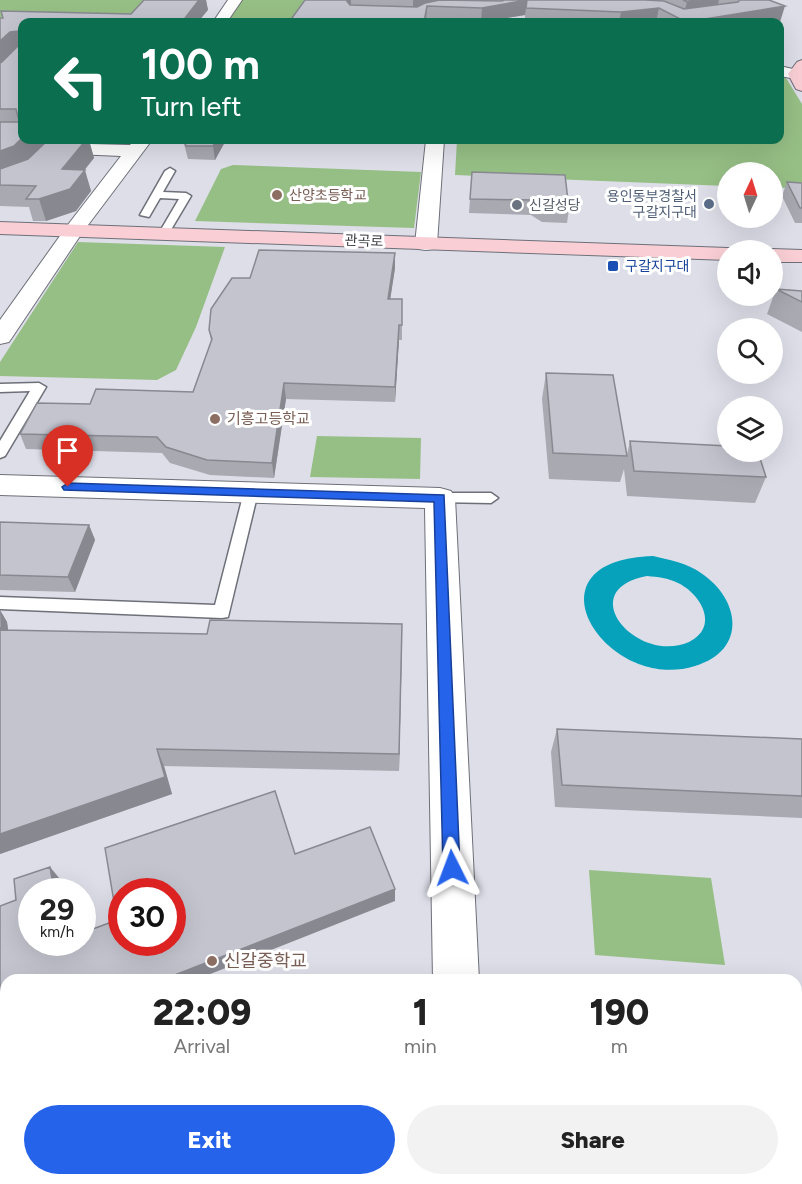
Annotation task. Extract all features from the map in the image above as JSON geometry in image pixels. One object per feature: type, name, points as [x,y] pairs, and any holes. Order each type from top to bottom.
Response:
[{"type":"street","points":[[223,18],[235,0]]},
{"type":"street","points":[[426,244],[435,144]]},
{"type":"street","points":[[50,150],[140,146]]},
{"type":"street","points":[[0,337],[74,230],[140,146]]},
{"type":"street","name":"관곡로","points":[[0,228],[717,254]]},
{"type":"street","points":[[783,255],[802,256]]},
{"type":"street","points":[[0,486],[440,498],[456,974]]},
{"type":"lane","points":[[491,11],[500,6],[512,5]]},
{"type":"lane","points":[[145,215],[170,171]]},
{"type":"lane","points":[[156,195],[186,196],[164,233]]},
{"type":"lane","points":[[0,388],[39,387],[0,453]]},
{"type":"lane","points":[[0,603],[222,612],[251,492]]},
{"type":"lane","points":[[440,498],[491,498]]},
{"type":"green space","points":[[0,0],[155,0],[139,18],[0,17]]},
{"type":"green space","points":[[239,0],[307,0],[296,18],[226,18]]},
{"type":"green space","points":[[784,77],[786,78],[802,104],[802,189],[783,188],[783,162],[717,162],[717,186],[455,175],[457,144],[784,144]]},
{"type":"green space","points":[[233,165],[421,172],[414,228],[195,221],[221,169]]},
{"type":"green space","points":[[78,242],[225,247],[196,327],[176,370],[157,380],[0,376],[0,362]]},
{"type":"green space","points":[[317,436],[421,438],[420,479],[310,477]]},
{"type":"green space","points":[[589,870],[711,878],[725,965],[595,955]]},
{"type":"water","points":[[653,556],[684,564],[701,573],[724,596],[730,610],[732,623],[730,636],[724,648],[712,658],[695,666],[662,669],[632,661],[608,645],[591,623],[584,600],[591,579],[613,563]],"holes":[[[647,576],[674,581],[694,595],[704,611],[705,620],[704,628],[698,636],[689,642],[669,646],[650,643],[633,635],[620,623],[614,609],[615,595],[625,584]]]},
{"type":"building","points":[[144,0],[199,0],[185,18],[18,18],[18,31],[10,32],[0,41],[0,18],[3,18],[1,11],[131,14]]},
{"type":"building","points":[[305,0],[346,0],[350,5],[417,7],[440,0],[527,0],[482,8],[427,6],[425,18],[292,18]]},
{"type":"building","points":[[527,0],[664,1],[684,9],[740,0],[769,0],[785,6],[711,18],[678,18],[659,8],[621,12],[526,8]]},
{"type":"building","points":[[18,46],[18,117],[16,109],[0,109],[0,63]]},
{"type":"building","points":[[0,122],[18,122],[18,142],[0,151]]},
{"type":"building","points":[[44,144],[83,144],[62,169],[85,170],[70,189],[39,199],[26,199],[36,186],[0,185],[0,169],[28,159]]},
{"type":"building","points":[[185,144],[214,144],[213,146],[186,146]]},
{"type":"building","points":[[472,172],[565,175],[569,209],[544,208],[532,200],[470,199]]},
{"type":"building","points":[[787,182],[802,183],[802,208],[800,208]]},
{"type":"building","points":[[259,250],[395,253],[388,299],[402,299],[402,325],[399,325],[395,387],[284,383],[272,463],[207,460],[166,447],[157,437],[20,434],[37,403],[90,404],[96,389],[193,392],[212,339],[209,330],[211,309],[232,278],[250,278]]},
{"type":"building","points":[[783,290],[802,291],[802,302],[783,292]]},
{"type":"building","points":[[546,373],[613,375],[627,456],[553,453]]},
{"type":"building","points":[[630,441],[717,445],[717,462],[761,462],[766,477],[634,471]]},
{"type":"building","points":[[0,522],[89,525],[68,577],[0,575]]},
{"type":"building","points":[[210,620],[402,624],[399,754],[157,749],[165,777],[0,834],[0,627],[1,630],[207,634]]},
{"type":"building","points":[[557,729],[802,739],[802,796],[562,785]]},
{"type":"building","points":[[275,791],[295,854],[370,827],[395,889],[177,974],[0,974],[0,906],[16,900],[14,879],[50,867],[52,878],[18,878],[18,956],[96,956],[96,928],[108,923],[108,956],[186,956],[186,878],[110,878],[105,848]]},
{"type":"place","name":"산양초등학교","points":[[277,195]]},
{"type":"place","name":"용인동부경찰서 구갈지구대","points":[[709,204]]},
{"type":"place","name":"신갈성당","points":[[517,205]]},
{"type":"place","name":"구갈지구대","points":[[613,266]]},
{"type":"place","name":"기흥고등학교","points":[[215,419]]},
{"type":"place","name":"신갈중학교","points":[[212,961]]},
{"type":"route","points":[[68,487],[440,498],[452,868]]}]
